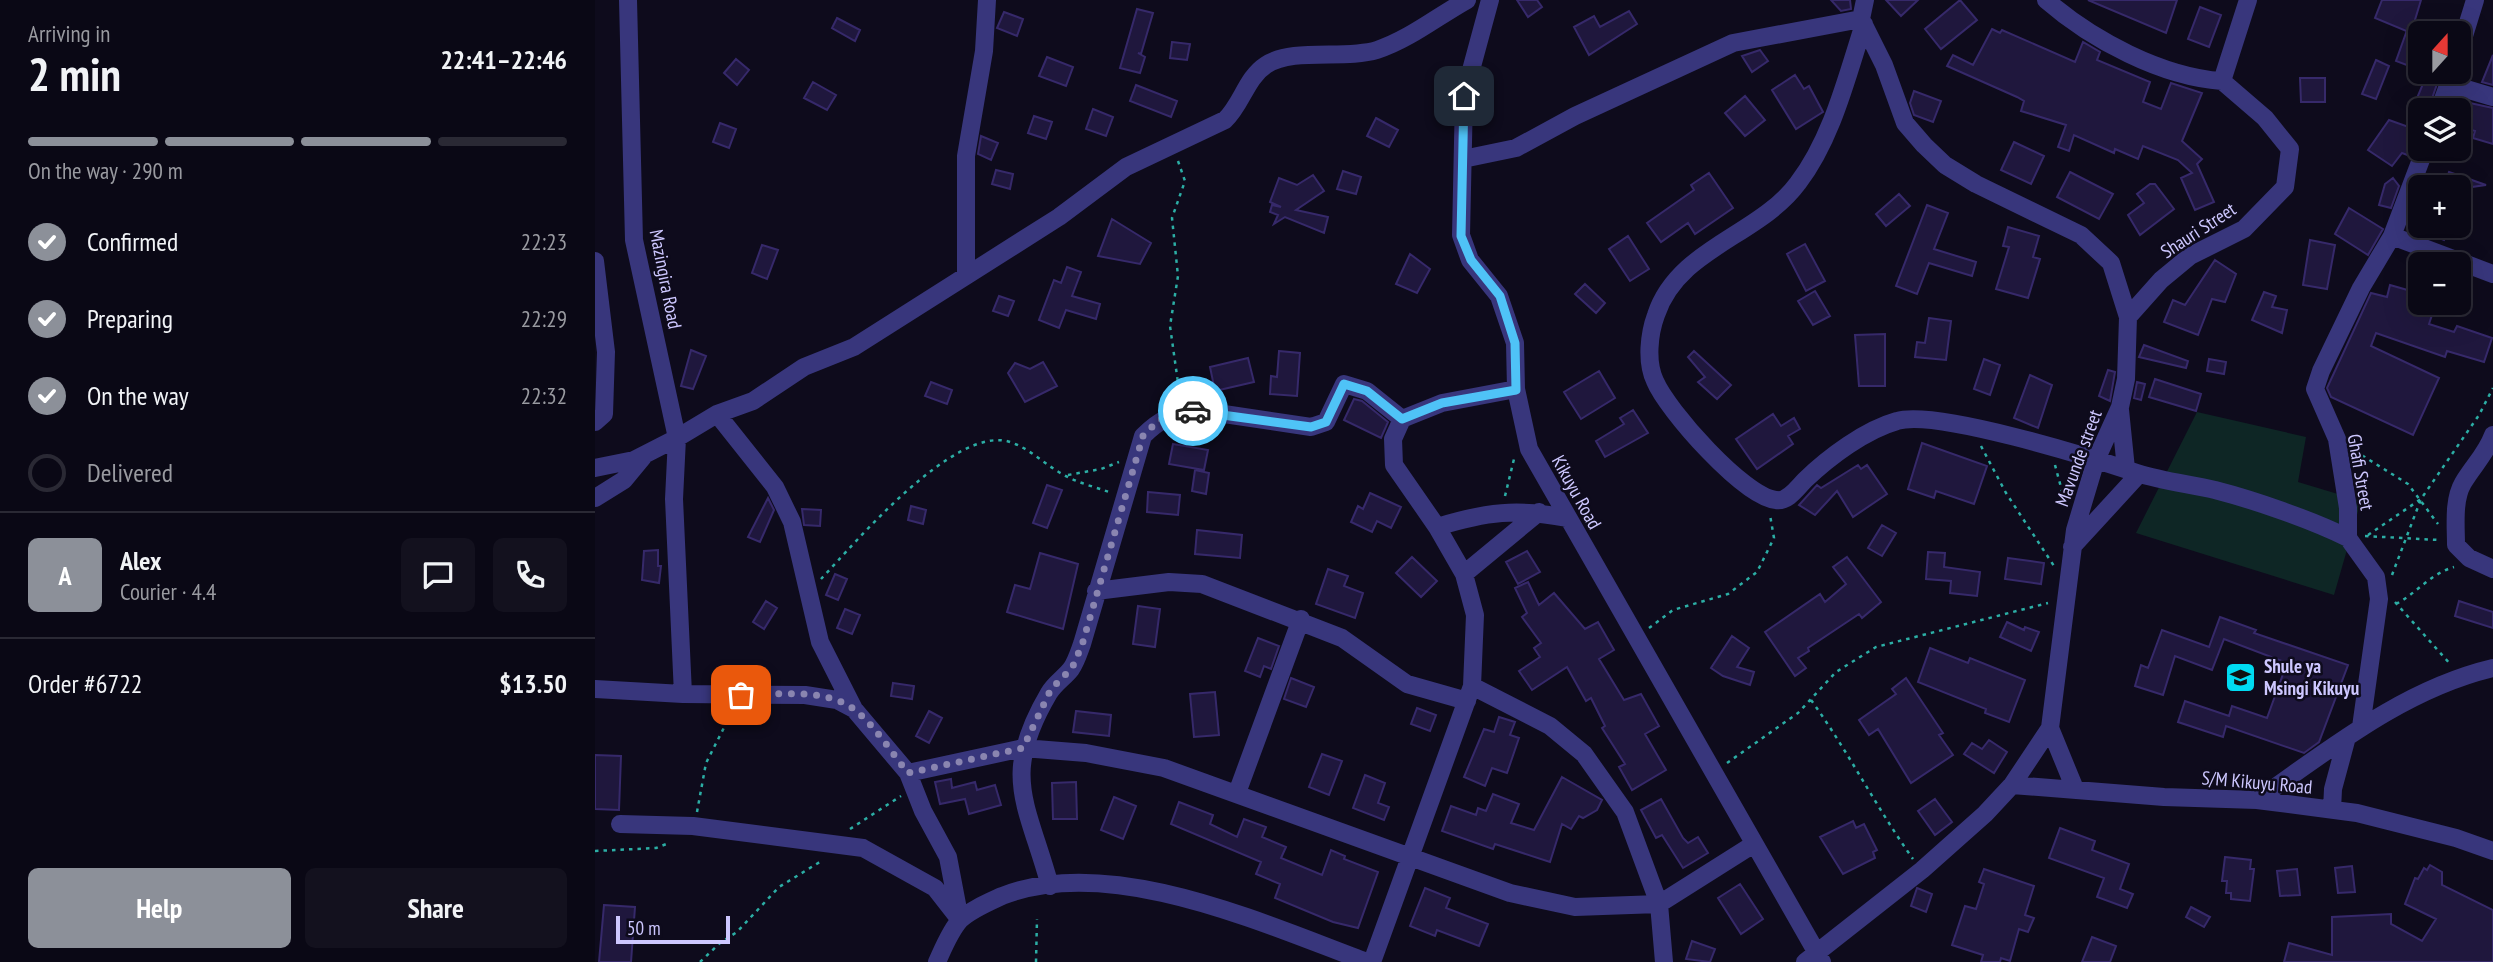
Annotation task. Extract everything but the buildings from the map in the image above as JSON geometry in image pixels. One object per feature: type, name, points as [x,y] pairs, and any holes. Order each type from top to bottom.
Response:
[{"type":"street","name":"Mazingira Road","points":[[628,0],[634,240],[677,438],[674,499],[683,694]]},
{"type":"street","points":[[966,274],[966,156],[983,51],[987,0]]},
{"type":"street","points":[[595,468],[645,454],[717,414],[753,401],[804,368],[854,347],[1059,217],[1126,167],[1225,120],[1234,112],[1255,72],[1270,62],[1296,57],[1351,55],[1379,49],[1434,22],[1467,0]]},
{"type":"street","name":"Kikuyu Road","points":[[1490,0],[1464,96],[1461,236],[1471,260],[1500,296],[1515,343],[1516,390],[1529,449],[1753,844],[1815,959]]},
{"type":"street","points":[[1865,0],[1862,21],[1824,136],[1798,184],[1745,228],[1682,272],[1666,290],[1655,317],[1649,351],[1654,380],[1672,408],[1727,469],[1750,488],[1777,501],[1787,498],[1812,473],[1872,431],[1900,420],[1921,418],[1972,428],[2219,491],[2357,537]]},
{"type":"street","points":[[2046,0],[2098,37],[2146,60],[2196,79],[2223,81],[2248,0]]},
{"type":"street","points":[[2469,21],[2475,0]]},
{"type":"street","points":[[1463,159],[1516,148],[1575,116],[1733,43],[1862,21]]},
{"type":"street","name":"Mavunde street","points":[[1815,959],[1985,814],[2012,785],[2050,728],[2073,539],[2096,460],[2120,407],[2126,379],[2128,317],[2111,263],[2081,234],[1976,184],[1945,165],[1905,123],[1884,65],[1862,21]]},
{"type":"street","name":"Shauri Street","points":[[2128,317],[2161,280],[2190,256],[2244,229],[2285,187],[2290,149],[2265,118],[2223,81]]},
{"type":"street","points":[[2464,84],[2493,97]]},
{"type":"street","name":"Ghafi Street","points":[[2332,810],[2333,789],[2354,732],[2387,597],[2357,537],[2337,439],[2315,389],[2361,288],[2392,236],[2420,161]]},
{"type":"street","points":[[2392,236],[2493,274]]},
{"type":"street","points":[[595,261],[606,352],[604,414],[595,422]]},
{"type":"street","points":[[1050,886],[1024,810],[1020,775],[1023,748],[1051,689],[1072,668],[1082,645],[1143,436],[1159,420],[1182,411],[1197,410],[1311,427],[1326,422],[1344,384],[1367,391],[1402,419]]},
{"type":"street","points":[[937,962],[960,920],[988,902],[1011,893],[1050,886],[1112,884],[1163,893],[1233,913],[1370,962],[1469,694],[1475,615],[1464,574],[1437,527],[1394,466],[1394,439],[1402,419],[1442,403],[1516,390]]},
{"type":"street","points":[[2120,407],[2133,471]]},
{"type":"street","points":[[717,414],[775,487],[792,522],[820,642],[854,709],[911,781],[948,857],[960,920]]},
{"type":"street","points":[[2493,435],[2486,453],[2461,485],[2456,511],[2456,545],[2469,558],[2493,569]]},
{"type":"street","points":[[595,498],[624,480],[645,454]]},
{"type":"street","points":[[2073,539],[2133,471]]},
{"type":"street","points":[[1437,527],[1501,511],[1539,512],[1567,518]]},
{"type":"street","points":[[1464,574],[1539,512]]},
{"type":"street","points":[[1096,590],[1169,582],[1202,584],[1301,619],[1342,638],[1407,684],[1469,694],[1550,726],[1584,754],[1625,812],[1659,904],[1664,962]]},
{"type":"street","points":[[1237,793],[1301,619]]},
{"type":"street","points":[[2257,800],[2354,732],[2462,675],[2493,668]]},
{"type":"street","points":[[595,689],[683,694],[805,695],[837,700],[854,709]]},
{"type":"street","points":[[2050,728],[2075,789]]},
{"type":"street","points":[[911,781],[1023,748],[1086,752],[1164,768],[1410,857],[1545,902],[1575,907],[1659,904],[1753,844]]},
{"type":"street","name":"S/M Kikuyu Road","points":[[2012,785],[2164,797],[2257,800],[2332,810],[2444,835],[2493,851]]},
{"type":"street","points":[[620,824],[693,826],[863,848],[935,888],[960,920]]},
{"type":"path","points":[[1172,145],[1185,181],[1172,218],[1178,276],[1170,326],[1182,411]]},
{"type":"path","points":[[2387,597],[2421,499],[2479,415],[2493,388]]},
{"type":"path","points":[[1712,772],[1779,728],[1811,700],[1836,672],[1876,647],[2066,592],[2007,494],[1972,428]]},
{"type":"path","points":[[1501,511],[1523,429]]},
{"type":"path","points":[[2337,439],[2400,478],[2421,499]]},
{"type":"path","points":[[807,594],[897,499],[946,463],[987,440],[1008,441],[1020,446],[1065,475],[1125,498]]},
{"type":"path","points":[[2050,448],[2073,539]]},
{"type":"path","points":[[1065,475],[1101,469],[1140,449]]},
{"type":"path","points":[[2357,537],[2421,499]]},
{"type":"path","points":[[1636,639],[1673,610],[1728,594],[1757,572],[1775,538],[1767,509]]},
{"type":"path","points":[[2357,537],[2429,539],[2456,545]]},
{"type":"path","points":[[2387,597],[2413,594],[2438,572],[2459,566]]},
{"type":"path","points":[[2387,597],[2462,675]]},
{"type":"path","points":[[595,851],[656,848],[679,839],[693,826],[706,763],[741,695]]},
{"type":"path","points":[[1811,700],[1829,725],[1881,814],[1921,870]]},
{"type":"path","points":[[700,962],[720,943],[737,932],[765,899],[824,859],[836,843],[911,781]]},
{"type":"path","points":[[1036,962],[1037,919]]},
{"type":"green space","points":[[2197,412],[2306,437],[2298,482],[2361,501],[2334,595],[2136,533]]},
{"type":"way so far","points":[[741,695],[805,695],[837,700],[854,709],[908,773],[1023,748],[1051,689],[1072,668],[1082,645],[1143,436],[1159,420],[1182,411],[1193,411]]},
{"type":"place","name":"Shule ya Msingi Kikuyu","points":[[2241,677]]},
{"type":"route","points":[[1193,411],[1285,426],[1311,427],[1326,422],[1344,384],[1367,391],[1402,419],[1442,403],[1516,390],[1515,343],[1500,296],[1471,260],[1461,236],[1464,96]]}]
